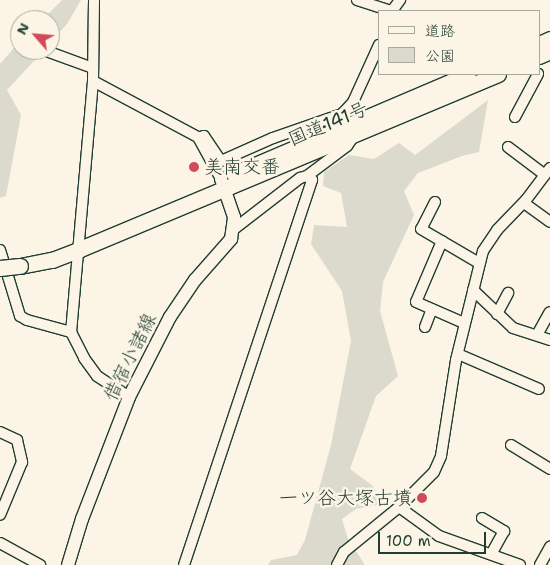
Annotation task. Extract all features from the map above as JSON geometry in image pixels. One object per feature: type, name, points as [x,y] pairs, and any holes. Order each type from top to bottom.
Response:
[{"type":"highway","name":"国道141号","points":[[0,268],[52,260],[85,247],[102,234],[222,184],[466,75]]},
{"type":"highway","name":"国道141号","points":[[222,184],[355,134],[496,75]]},
{"type":"main road","points":[[222,184],[234,217],[234,229]]},
{"type":"main road","name":"借宿小諸線","points":[[68,565],[82,519],[130,397],[170,317],[195,280],[231,239],[234,229]]},
{"type":"street","points":[[357,0],[388,10]]},
{"type":"street","points":[[392,10],[400,0]]},
{"type":"street","points":[[96,2],[85,247],[71,332],[84,358],[97,376],[130,397]]},
{"type":"street","points":[[198,137],[204,136],[221,160],[273,138],[342,114],[353,102],[378,47]]},
{"type":"street","points":[[60,56],[93,68]]},
{"type":"street","points":[[515,117],[537,75]]},
{"type":"street","points":[[93,80],[198,137],[222,184]]},
{"type":"street","points":[[234,229],[300,178],[307,176],[347,146],[355,134]]},
{"type":"street","points":[[337,565],[344,552],[399,507],[434,472],[441,456],[464,323],[479,263],[489,241],[524,203],[547,172],[508,148]]},
{"type":"street","points":[[184,565],[312,180],[307,176]]},
{"type":"street","points":[[435,202],[421,229],[479,263]]},
{"type":"street","points":[[524,203],[550,222]]},
{"type":"street","points":[[442,241],[416,302],[464,323]]},
{"type":"street","points":[[0,250],[20,316],[27,320],[71,332]]},
{"type":"street","points":[[473,290],[513,328],[550,340]]},
{"type":"street","points":[[497,314],[508,293]]},
{"type":"street","points":[[425,327],[432,309]]},
{"type":"street","points":[[537,336],[550,312]]},
{"type":"street","points":[[458,354],[539,389]]},
{"type":"street","points":[[0,432],[17,440],[22,462],[2,509]]},
{"type":"street","points":[[511,445],[550,469]]},
{"type":"street","points":[[399,507],[439,536],[520,565]]},
{"type":"street","points":[[482,518],[504,531],[491,554]]},
{"type":"street","points":[[0,543],[40,565]]},
{"type":"street","points":[[540,565],[550,547]]},
{"type":"green space","points":[[62,0],[81,0],[67,24],[60,32],[60,10],[52,10]]},
{"type":"green space","points":[[10,52],[10,60],[35,60],[7,90],[21,115],[6,196],[0,198],[0,64]]},
{"type":"green space","points":[[488,100],[479,152],[462,156],[418,173],[404,191],[414,215],[383,282],[380,311],[398,376],[376,396],[350,469],[373,486],[381,504],[356,509],[342,519],[348,539],[365,565],[268,565],[271,560],[297,555],[305,540],[331,445],[351,341],[342,291],[311,244],[314,225],[347,227],[341,193],[323,186],[324,172],[349,155],[374,159],[399,143],[415,155]]},
{"type":"place","name":"美南交番","points":[[194,167]]},
{"type":"place","name":"一ツ谷大塚古墳","points":[[422,498]]}]
